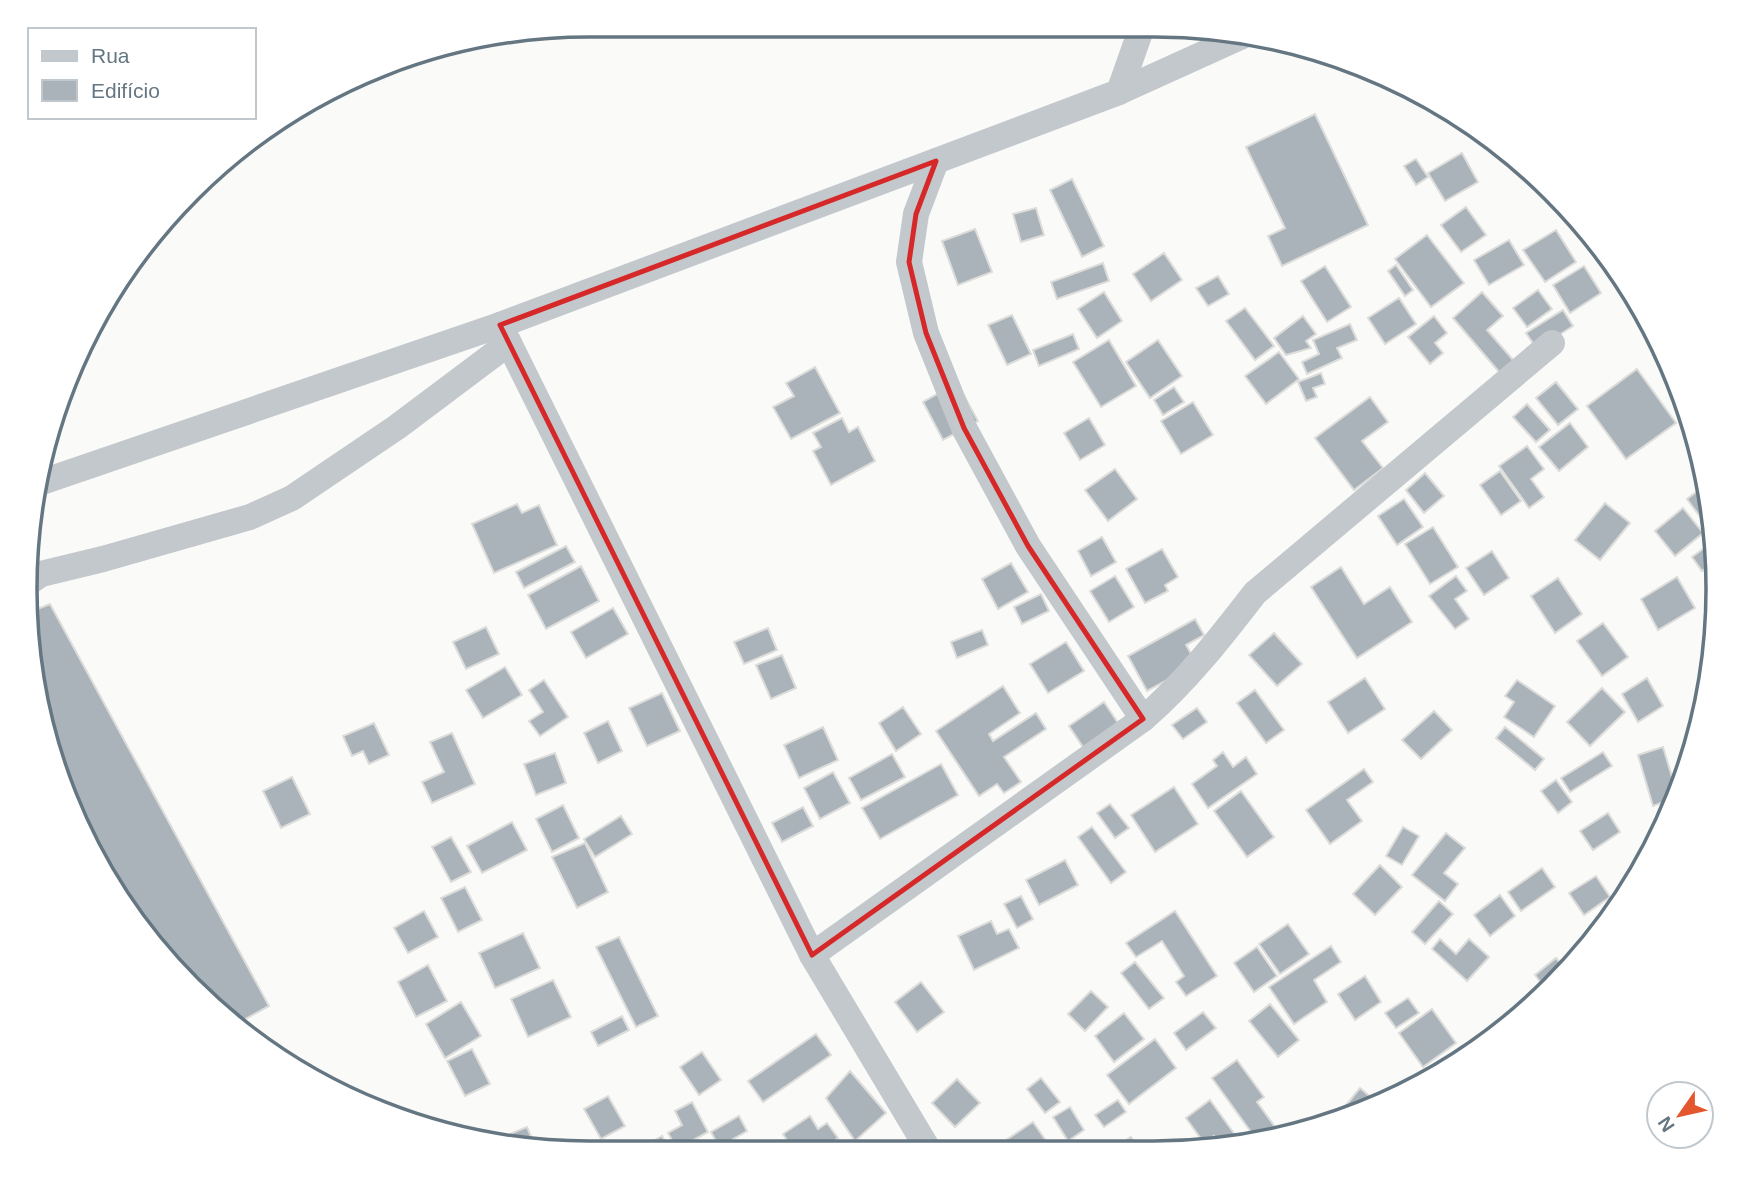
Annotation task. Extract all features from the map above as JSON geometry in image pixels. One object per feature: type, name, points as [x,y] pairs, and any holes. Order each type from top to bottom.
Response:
[{"type":"street","points":[[1119,92],[1138,37]]},
{"type":"street","points":[[47,480],[505,334],[936,161],[1119,92],[1230,42]]},
{"type":"street","points":[[936,161],[916,214],[909,262],[926,333],[964,428],[1028,546],[1143,719]]},
{"type":"street","points":[[37,574],[250,517],[292,498],[397,427],[505,334]]},
{"type":"street","points":[[505,334],[812,956],[923,1141]]},
{"type":"street","points":[[812,956],[1143,719],[1177,687],[1255,593],[1552,343]]},
{"type":"highlighted area","points":[[936,161],[916,214],[909,262],[926,333],[964,428],[1028,546],[1143,719],[812,955],[500,325]]},
{"type":"building","points":[[1315,114],[1368,225],[1282,266],[1268,236],[1285,228],[1246,147]]},
{"type":"building","points":[[1462,153],[1478,182],[1445,201],[1428,173]]},
{"type":"building","points":[[1416,159],[1428,177],[1416,185],[1404,166]]},
{"type":"building","points":[[1072,179],[1104,246],[1082,257],[1050,190]]},
{"type":"building","points":[[1466,207],[1486,235],[1461,252],[1441,225]]},
{"type":"building","points":[[1036,208],[1044,235],[1021,242],[1013,214]]},
{"type":"building","points":[[975,229],[992,272],[958,285],[942,241]]},
{"type":"building","points":[[1556,230],[1576,262],[1545,282],[1523,250]]},
{"type":"building","points":[[1427,235],[1464,283],[1431,307],[1395,259]]},
{"type":"building","points":[[1509,240],[1524,265],[1489,285],[1474,260]]},
{"type":"building","points":[[1164,253],[1182,280],[1151,301],[1133,274]]},
{"type":"building","points":[[1103,263],[1109,281],[1057,299],[1051,282]]},
{"type":"building","points":[[1396,265],[1413,290],[1405,296],[1388,271]]},
{"type":"building","points":[[1325,266],[1351,307],[1327,322],[1301,281]]},
{"type":"building","points":[[1584,266],[1601,293],[1570,313],[1553,285]]},
{"type":"building","points":[[1218,276],[1229,294],[1208,306],[1196,288]]},
{"type":"building","points":[[1538,290],[1552,309],[1527,327],[1513,308]]},
{"type":"building","points":[[1104,292],[1122,321],[1097,338],[1078,309]]},
{"type":"building","points":[[1482,292],[1503,316],[1487,330],[1514,361],[1500,373],[1453,318]]},
{"type":"building","points":[[1399,298],[1416,324],[1385,344],[1368,318]]},
{"type":"building","points":[[1245,308],[1274,346],[1255,360],[1226,321]]},
{"type":"building","points":[[1563,310],[1573,326],[1537,349],[1526,333]]},
{"type":"building","points":[[1012,315],[1031,354],[1007,365],[988,325]]},
{"type":"building","points":[[1303,316],[1316,334],[1306,341],[1311,348],[1286,355],[1274,338]]},
{"type":"building","points":[[1434,316],[1447,333],[1435,343],[1443,353],[1430,364],[1408,337]]},
{"type":"building","points":[[1350,324],[1357,340],[1337,348],[1342,358],[1307,374],[1302,362],[1319,354],[1313,340]]},
{"type":"building","points":[[1073,334],[1079,349],[1039,366],[1033,350]]},
{"type":"building","points":[[1109,340],[1136,386],[1101,407],[1073,362]]},
{"type":"building","points":[[1158,340],[1182,376],[1150,398],[1126,362]]},
{"type":"building","points":[[1279,352],[1299,379],[1266,404],[1245,376]]},
{"type":"building","points":[[815,367],[840,413],[791,439],[773,407],[794,396],[786,383]]},
{"type":"building","points":[[1637,369],[1676,423],[1626,459],[1587,406]]},
{"type":"building","points":[[1321,373],[1325,384],[1313,388],[1317,397],[1306,401],[1298,382]]},
{"type":"building","points":[[1556,382],[1578,409],[1558,425],[1536,398]]},
{"type":"building","points":[[957,383],[978,421],[943,440],[923,402]]},
{"type":"building","points":[[1174,387],[1184,402],[1163,415],[1154,400]]},
{"type":"building","points":[[1370,397],[1388,422],[1362,441],[1383,468],[1354,490],[1315,438]]},
{"type":"building","points":[[1193,402],[1213,435],[1181,454],[1161,421]]},
{"type":"building","points":[[1527,404],[1550,430],[1536,442],[1513,417]]},
{"type":"building","points":[[842,418],[849,432],[858,427],[875,461],[831,485],[813,451],[821,447],[813,433]]},
{"type":"building","points":[[1089,418],[1105,445],[1080,460],[1064,433]]},
{"type":"building","points":[[1570,423],[1588,447],[1559,471],[1539,447]]},
{"type":"building","points":[[1527,446],[1544,469],[1531,479],[1544,497],[1529,508],[1499,466]]},
{"type":"building","points":[[1115,469],[1137,499],[1108,521],[1085,490]]},
{"type":"building","points":[[1500,471],[1521,501],[1501,515],[1480,485]]},
{"type":"building","points":[[1425,473],[1444,496],[1424,513],[1406,490]]},
{"type":"building","points":[[1698,491],[1702,520],[1687,499]]},
{"type":"building","points":[[1404,499],[1423,527],[1397,545],[1378,516]]},
{"type":"building","points":[[1605,503],[1630,523],[1600,560],[1575,540]]},
{"type":"building","points":[[517,504],[522,513],[539,505],[557,545],[494,573],[472,524]]},
{"type":"building","points":[[1683,508],[1703,533],[1675,556],[1655,531]]},
{"type":"building","points":[[1433,527],[1458,567],[1430,584],[1405,544]]},
{"type":"building","points":[[1102,537],[1116,562],[1091,576],[1078,551]]},
{"type":"building","points":[[566,546],[575,562],[524,588],[516,572]]},
{"type":"building","points":[[1705,548],[1705,569],[1702,571],[1692,557]]},
{"type":"building","points":[[1162,549],[1178,577],[1165,585],[1168,591],[1145,603],[1126,569]]},
{"type":"building","points":[[1492,551],[1509,578],[1484,595],[1466,568]]},
{"type":"building","points":[[1011,563],[1028,592],[998,609],[982,579]]},
{"type":"building","points":[[581,566],[599,601],[546,629],[528,595]]},
{"type":"building","points":[[1341,567],[1364,604],[1390,587],[1412,622],[1357,658],[1311,587]]},
{"type":"building","points":[[1115,576],[1134,607],[1109,622],[1090,591]]},
{"type":"building","points":[[1456,576],[1467,591],[1455,599],[1469,619],[1455,629],[1429,596]]},
{"type":"building","points":[[1677,577],[1695,608],[1658,630],[1641,599]]},
{"type":"building","points":[[1558,578],[1582,614],[1555,633],[1531,596]]},
{"type":"building","points":[[1041,594],[1049,611],[1022,624],[1014,607]]},
{"type":"building","points":[[50,604],[269,1006],[244,1020],[199,979],[151,925],[130,896],[94,833],[66,767],[47,697],[41,661],[38,609]]},
{"type":"building","points":[[613,608],[628,634],[586,658],[571,632]]},
{"type":"building","points":[[1195,619],[1204,635],[1186,645],[1197,664],[1147,691],[1128,656]]},
{"type":"building","points":[[1603,623],[1628,657],[1602,676],[1577,641]]},
{"type":"building","points":[[486,627],[499,654],[466,669],[453,642]]},
{"type":"building","points":[[768,628],[777,650],[744,664],[734,642]]},
{"type":"building","points":[[982,630],[988,645],[957,658],[951,642]]},
{"type":"building","points":[[1274,633],[1302,664],[1277,686],[1249,655]]},
{"type":"building","points":[[1066,642],[1084,671],[1048,693],[1030,664]]},
{"type":"building","points":[[782,655],[796,688],[771,699],[756,665]]},
{"type":"building","points":[[505,667],[522,695],[483,718],[466,690]]},
{"type":"building","points":[[1365,678],[1385,709],[1348,733],[1328,702]]},
{"type":"building","points":[[1647,678],[1663,706],[1638,722],[1622,694]]},
{"type":"building","points":[[544,680],[568,717],[540,736],[529,721],[543,712],[529,690]]},
{"type":"building","points":[[1517,680],[1555,706],[1534,737],[1504,717],[1514,702],[1505,696]]},
{"type":"building","points":[[1003,686],[1020,713],[989,734],[993,741],[1036,713],[1046,729],[1004,757],[1021,782],[1004,793],[997,784],[979,796],[936,731]]},
{"type":"building","points":[[1602,688],[1625,712],[1590,746],[1567,722]]},
{"type":"building","points":[[1255,690],[1284,730],[1266,743],[1237,703]]},
{"type":"building","points":[[662,693],[680,731],[647,746],[629,708]]},
{"type":"building","points":[[1104,702],[1120,726],[1085,750],[1069,726]]},
{"type":"building","points":[[903,707],[921,734],[896,751],[879,723]]},
{"type":"building","points":[[1197,708],[1207,722],[1183,739],[1172,725]]},
{"type":"building","points":[[1434,711],[1452,730],[1421,759],[1402,740]]},
{"type":"building","points":[[608,721],[622,751],[598,763],[584,733]]},
{"type":"building","points":[[374,723],[389,755],[369,764],[363,751],[352,756],[343,736]]},
{"type":"building","points":[[823,727],[838,760],[799,778],[784,745]]},
{"type":"building","points":[[1505,727],[1544,759],[1535,770],[1496,738]]},
{"type":"building","points":[[452,733],[475,784],[432,803],[422,782],[444,772],[430,742]]},
{"type":"building","points":[[1663,747],[1672,779],[1663,802],[1653,806],[1638,755]]},
{"type":"building","points":[[1223,752],[1233,767],[1246,757],[1257,774],[1208,808],[1192,784],[1217,766],[1213,760]]},
{"type":"building","points":[[1603,752],[1612,766],[1570,792],[1561,778]]},
{"type":"building","points":[[555,753],[566,783],[536,795],[524,764]]},
{"type":"building","points":[[892,754],[905,777],[861,800],[849,778]]},
{"type":"building","points":[[941,764],[958,795],[880,839],[862,808]]},
{"type":"building","points":[[1364,769],[1373,782],[1347,800],[1362,821],[1330,844],[1306,810]]},
{"type":"building","points":[[833,772],[850,803],[820,819],[804,788]]},
{"type":"building","points":[[292,777],[310,814],[281,828],[263,791]]},
{"type":"building","points":[[1556,780],[1572,802],[1558,813],[1541,791]]},
{"type":"building","points":[[1174,787],[1198,824],[1155,852],[1131,815]]},
{"type":"building","points":[[1241,791],[1274,837],[1247,857],[1214,811]]},
{"type":"building","points":[[1110,804],[1129,828],[1115,838],[1097,813]]},
{"type":"building","points":[[563,805],[579,838],[552,852],[536,819]]},
{"type":"building","points":[[803,807],[813,826],[782,842],[772,823]]},
{"type":"building","points":[[1608,813],[1620,832],[1593,850],[1580,831]]},
{"type":"building","points":[[621,816],[632,834],[595,857],[584,839]]},
{"type":"building","points":[[512,822],[527,850],[482,873],[467,846]]},
{"type":"building","points":[[1092,827],[1126,872],[1111,883],[1078,837]]},
{"type":"building","points":[[1403,827],[1419,836],[1402,865],[1386,856]]},
{"type":"building","points":[[1446,833],[1465,848],[1444,873],[1458,884],[1445,901],[1412,875]]},
{"type":"building","points":[[451,837],[471,872],[451,882],[432,847]]},
{"type":"building","points":[[585,843],[608,892],[577,908],[552,857]]},
{"type":"building","points":[[1065,860],[1078,885],[1039,905],[1026,880]]},
{"type":"building","points":[[1380,865],[1402,887],[1375,915],[1353,894]]},
{"type":"building","points":[[1542,868],[1555,887],[1521,911],[1508,892]]},
{"type":"building","points":[[1596,876],[1610,897],[1584,915],[1569,893]]},
{"type":"building","points":[[465,887],[482,920],[458,932],[441,898]]},
{"type":"building","points":[[1500,895],[1515,916],[1490,936],[1474,915]]},
{"type":"building","points":[[1021,896],[1033,919],[1017,928],[1004,904]]},
{"type":"building","points":[[1439,901],[1453,914],[1425,944],[1412,932]]},
{"type":"building","points":[[424,911],[438,937],[408,953],[394,928]]},
{"type":"building","points":[[1175,911],[1217,976],[1186,996],[1176,982],[1184,976],[1162,941],[1136,957],[1126,943]]},
{"type":"building","points":[[991,921],[997,934],[1009,929],[1019,948],[974,970],[958,936]]},
{"type":"building","points":[[1288,924],[1309,954],[1280,974],[1259,944]]},
{"type":"building","points":[[523,933],[540,968],[495,988],[479,953]]},
{"type":"building","points":[[619,937],[658,1016],[636,1027],[596,947]]},
{"type":"building","points":[[1440,939],[1456,954],[1469,939],[1489,957],[1467,981],[1432,949]]},
{"type":"building","points":[[1331,946],[1341,962],[1314,980],[1327,1002],[1294,1024],[1269,987]]},
{"type":"building","points":[[1257,947],[1277,976],[1254,992],[1234,963]]},
{"type":"building","points":[[1556,958],[1560,963],[1541,982],[1535,975]]},
{"type":"building","points":[[1135,962],[1164,998],[1149,1009],[1121,973]]},
{"type":"building","points":[[428,965],[447,1001],[416,1017],[398,982]]},
{"type":"building","points":[[1365,976],[1381,1002],[1355,1020],[1338,994]]},
{"type":"building","points":[[553,980],[571,1017],[528,1037],[511,999]]},
{"type":"building","points":[[921,982],[944,1012],[917,1032],[895,1002]]},
{"type":"building","points":[[1091,991],[1108,1007],[1085,1031],[1068,1014]]},
{"type":"building","points":[[1408,998],[1419,1013],[1396,1028],[1385,1013]]},
{"type":"building","points":[[461,1002],[481,1036],[445,1058],[426,1024]]},
{"type":"building","points":[[1270,1004],[1299,1040],[1278,1057],[1249,1021]]},
{"type":"building","points":[[1432,1009],[1456,1043],[1423,1067],[1399,1033]]},
{"type":"building","points":[[1203,1012],[1216,1028],[1186,1050],[1174,1033]]},
{"type":"building","points":[[1124,1013],[1144,1039],[1114,1062],[1095,1036]]},
{"type":"building","points":[[622,1016],[629,1030],[598,1046],[591,1032]]},
{"type":"building","points":[[816,1034],[831,1055],[763,1102],[748,1081]]},
{"type":"building","points":[[1155,1039],[1176,1068],[1129,1104],[1107,1075]]},
{"type":"building","points":[[472,1049],[490,1084],[465,1096],[447,1061]]},
{"type":"building","points":[[702,1052],[721,1080],[699,1095],[680,1067]]},
{"type":"building","points":[[1237,1060],[1264,1097],[1257,1102],[1275,1128],[1252,1133],[1212,1078]]},
{"type":"building","points":[[850,1071],[886,1113],[855,1141],[826,1098]]},
{"type":"building","points":[[1041,1078],[1060,1102],[1045,1113],[1027,1089]]},
{"type":"building","points":[[957,1079],[980,1103],[955,1127],[932,1103]]},
{"type":"building","points":[[1360,1088],[1370,1097],[1365,1099],[1345,1107]]},
{"type":"building","points":[[608,1096],[625,1126],[601,1139],[584,1109]]},
{"type":"building","points":[[1118,1100],[1126,1112],[1104,1127],[1095,1115]]},
{"type":"building","points":[[1210,1100],[1235,1135],[1201,1139],[1186,1118]]},
{"type":"building","points":[[692,1102],[708,1132],[692,1141],[672,1141],[668,1133],[682,1125],[675,1111]]},
{"type":"building","points":[[1070,1107],[1084,1130],[1068,1141],[1053,1117]]},
{"type":"building","points":[[739,1116],[747,1131],[730,1141],[716,1141],[711,1132]]},
{"type":"building","points":[[810,1116],[818,1129],[827,1123],[838,1138],[834,1141],[788,1141],[783,1134]]},
{"type":"building","points":[[1033,1122],[1046,1141],[1004,1141]]},
{"type":"building","points":[[527,1127],[532,1138],[513,1136],[512,1133]]}]
